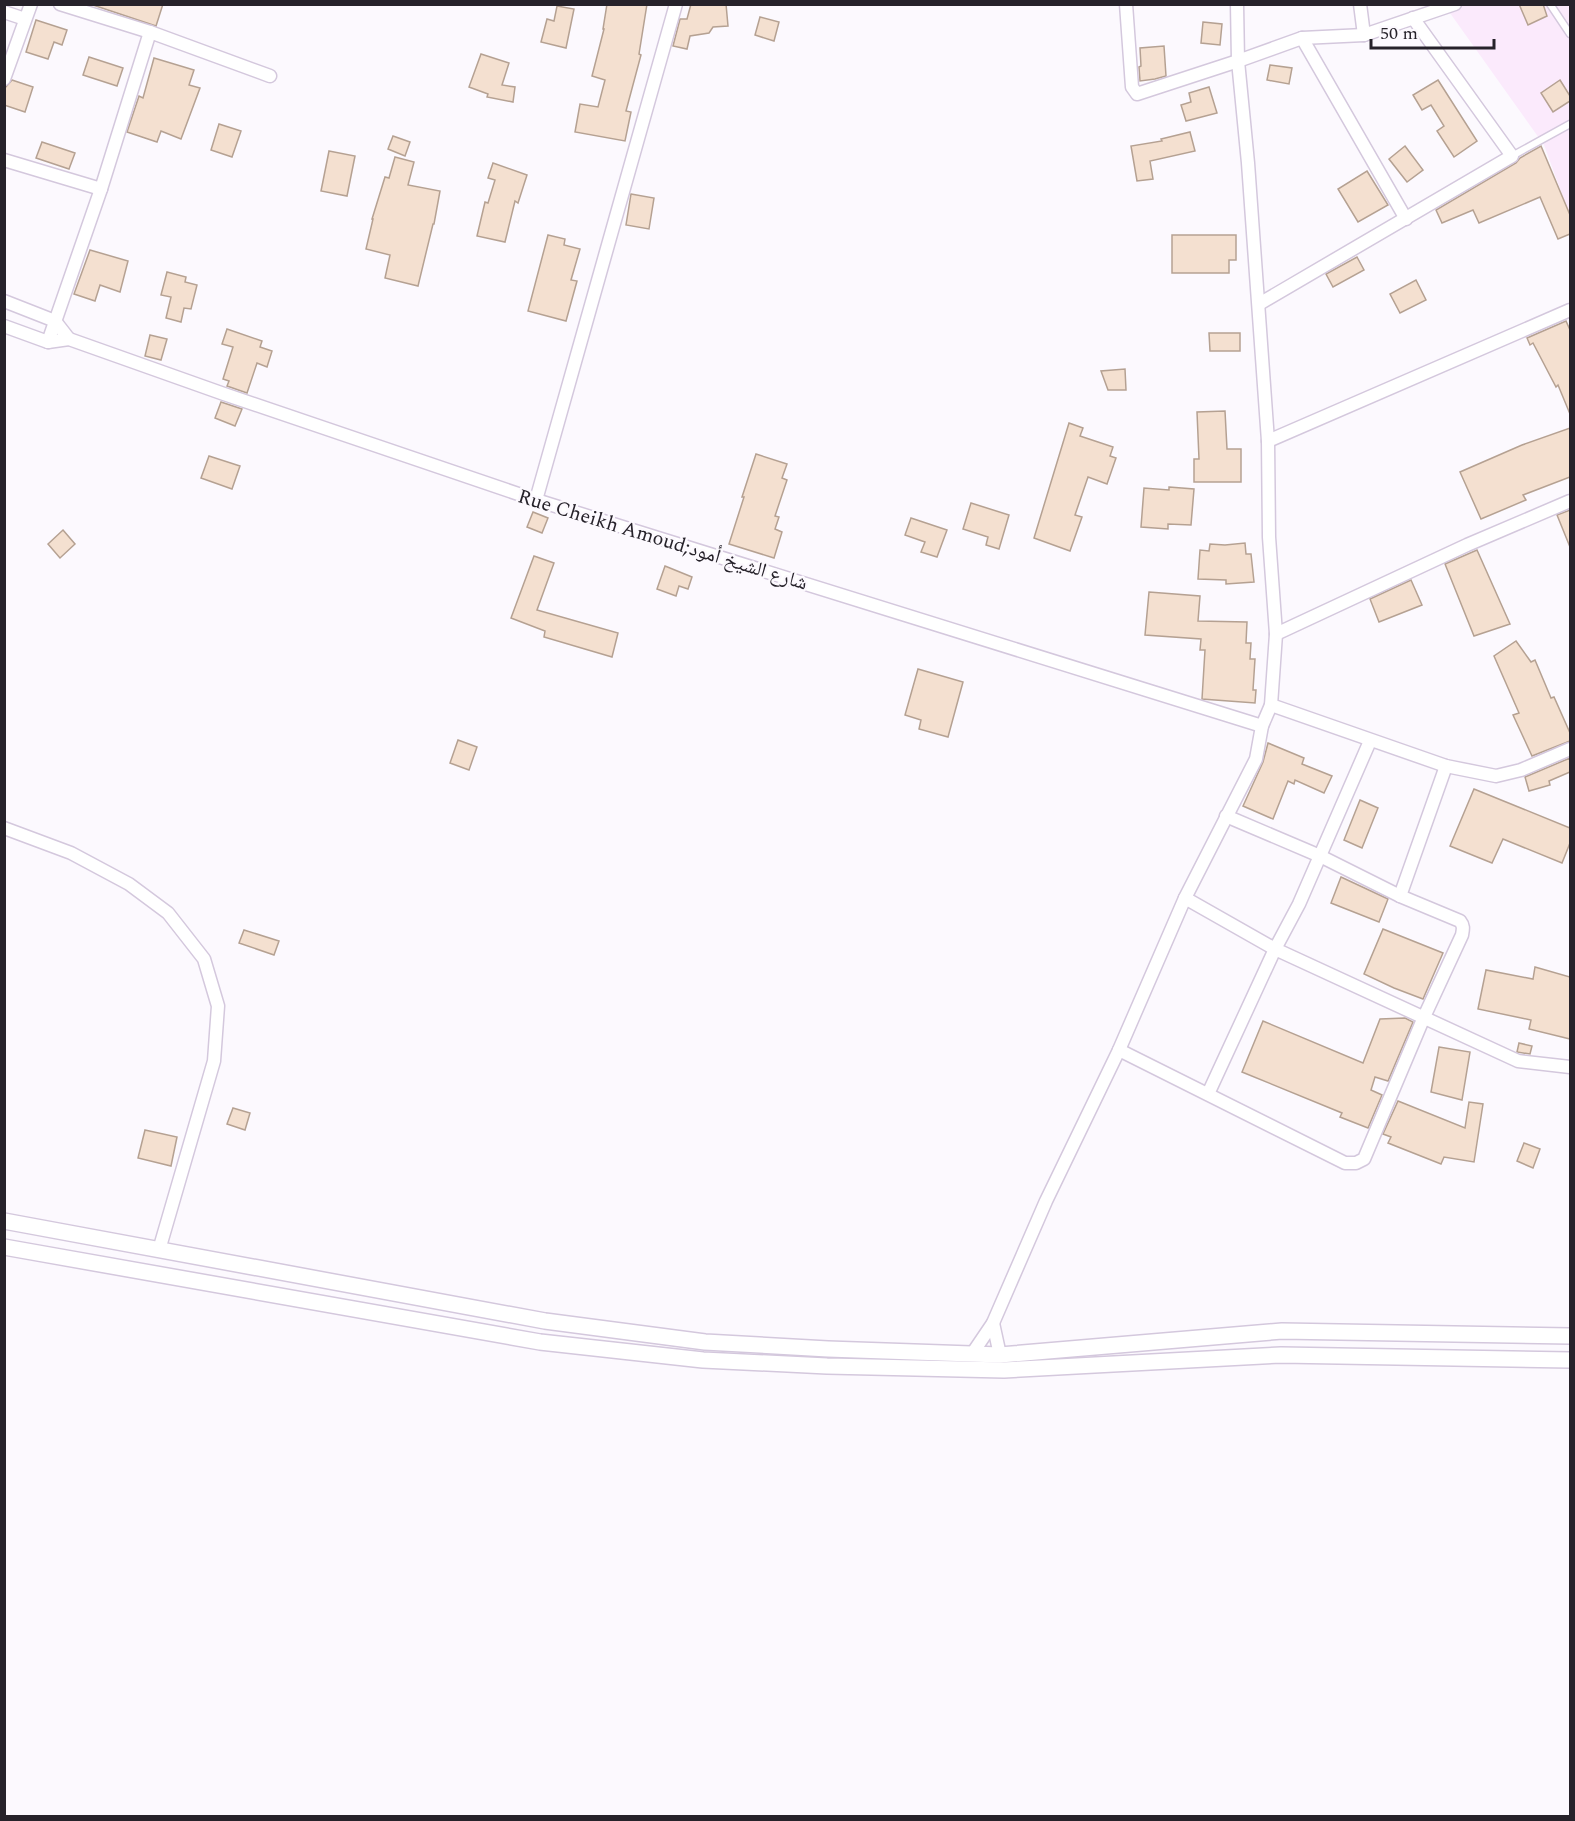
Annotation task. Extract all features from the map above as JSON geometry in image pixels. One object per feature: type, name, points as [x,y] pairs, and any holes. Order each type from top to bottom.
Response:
[{"type":"street","points":[[4,79],[32,4]]},
{"type":"street","points":[[60,4],[150,32],[270,76]]},
{"type":"street","points":[[536,500],[676,4]]},
{"type":"street","points":[[1126,4],[1132,87],[1137,94],[1302,38],[1364,35],[1455,4]]},
{"type":"street","points":[[972,1354],[993,1323],[1046,1201],[1119,1050],[1185,898],[1256,759],[1262,726],[1271,705],[1276,634],[1269,537],[1268,441],[1259,304],[1238,61],[1237,4]]},
{"type":"street","points":[[1360,4],[1364,35]]},
{"type":"street","points":[[4,12],[25,19]]},
{"type":"street","points":[[1259,304],[1512,156],[1413,18]]},
{"type":"street","points":[[48,342],[101,189],[150,32]]},
{"type":"street","points":[[1302,38],[1406,219]]},
{"type":"street","points":[[4,160],[101,189]]},
{"type":"street","points":[[4,301],[55,321],[69,339]]},
{"type":"street","points":[[1268,441],[1570,310]]},
{"type":"street","name":"Rue Cheikh Amoud;شارع الشيخ أمود","points":[[4,326],[48,342],[69,339],[536,500],[1262,726]]},
{"type":"street","points":[[1276,634],[1467,545],[1570,501]]},
{"type":"street","points":[[1271,705],[1446,766],[1496,776],[1521,770],[1570,749]]},
{"type":"street","points":[[1208,1094],[1275,949],[1299,904],[1370,741]]},
{"type":"street","points":[[1400,896],[1446,766]]},
{"type":"street","points":[[1119,1050],[1345,1163],[1356,1163],[1364,1159],[1464,929],[1460,921],[1400,896],[1320,856],[1226,816]]},
{"type":"street","points":[[4,828],[71,853],[129,884],[168,913],[204,959],[218,1006],[214,1060],[159,1250]]},
{"type":"street","points":[[1185,898],[1275,949],[1518,1061],[1570,1067]]},
{"type":"street","points":[[4,1221],[545,1321],[705,1342],[1000,1355],[1282,1331],[1570,1336]]},
{"type":"street","points":[[4,1247],[540,1342],[703,1360],[827,1366],[1004,1370],[1281,1355],[1570,1360]]},
{"type":"street","points":[[993,1323],[1000,1355]]},
{"type":"lane","points":[[1550,4],[1570,34]]},
{"type":"lane","points":[[1512,156],[1570,124]]},
{"type":"shaded area","points":[[1452,4],[1570,5],[1570,216],[1544,145],[1445,6]]},
{"type":"building","points":[[90,4],[163,4],[156,26]]},
{"type":"building","points":[[607,4],[647,4],[639,54],[641,55],[626,111],[631,112],[625,141],[575,132],[580,104],[598,107],[605,80],[592,76],[604,29]]},
{"type":"building","points":[[691,4],[726,4],[728,26],[713,27],[709,33],[690,36],[687,49],[673,46],[680,19],[687,19]]},
{"type":"building","points":[[1519,4],[1543,4],[1547,16],[1528,25]]},
{"type":"building","points":[[557,6],[574,9],[566,48],[541,42],[547,19],[554,21]]},
{"type":"building","points":[[760,17],[779,22],[774,41],[755,35]]},
{"type":"building","points":[[36,20],[67,30],[62,45],[54,42],[48,59],[26,52]]},
{"type":"building","points":[[1203,22],[1222,24],[1220,45],[1201,43]]},
{"type":"building","points":[[1164,46],[1166,76],[1140,81],[1140,48]]},
{"type":"building","points":[[481,54],[509,63],[502,85],[515,87],[513,102],[487,97],[488,94],[469,87]]},
{"type":"building","points":[[89,57],[123,68],[117,86],[83,75]]},
{"type":"building","points":[[154,58],[194,70],[189,85],[200,88],[181,139],[161,131],[157,142],[127,132],[139,96],[143,98]]},
{"type":"building","points":[[1270,65],[1292,68],[1289,84],[1267,80]]},
{"type":"building","points":[[12,80],[33,87],[25,112],[4,105],[4,89]]},
{"type":"building","points":[[1438,80],[1477,141],[1454,157],[1437,131],[1444,126],[1431,105],[1422,110],[1413,95]]},
{"type":"building","points":[[1560,80],[1570,96],[1570,101],[1553,112],[1541,93]]},
{"type":"building","points":[[1209,87],[1217,113],[1186,121],[1181,105],[1191,102],[1189,93]]},
{"type":"building","points":[[219,124],[241,131],[232,157],[211,150]]},
{"type":"building","points":[[1190,132],[1195,151],[1150,161],[1153,179],[1137,181],[1131,146],[1162,141],[1161,139]]},
{"type":"building","points":[[393,136],[410,142],[405,156],[388,149]]},
{"type":"building","points":[[42,142],[75,153],[69,169],[36,158]]},
{"type":"building","points":[[1405,146],[1423,170],[1407,182],[1389,159]]},
{"type":"building","points":[[1541,146],[1570,215],[1570,234],[1558,239],[1540,197],[1479,223],[1473,210],[1442,223],[1436,210]]},
{"type":"building","points":[[329,151],[355,156],[347,196],[321,191]]},
{"type":"building","points":[[395,157],[414,162],[408,185],[440,191],[418,286],[385,278],[390,255],[366,249],[372,219],[385,177],[389,178]]},
{"type":"building","points":[[493,163],[527,175],[518,203],[515,201],[505,242],[477,236],[485,202],[488,203],[495,180],[488,178]]},
{"type":"building","points":[[1367,171],[1388,205],[1358,222],[1338,189]]},
{"type":"building","points":[[631,194],[654,198],[649,229],[626,225]]},
{"type":"building","points":[[548,235],[565,239],[564,245],[580,249],[571,280],[577,281],[566,321],[528,311]]},
{"type":"building","points":[[1172,235],[1236,235],[1236,260],[1229,260],[1229,273],[1172,273]]},
{"type":"building","points":[[90,250],[128,261],[120,292],[100,285],[95,301],[74,294]]},
{"type":"building","points":[[1357,257],[1364,270],[1333,287],[1326,274]]},
{"type":"building","points":[[167,272],[186,277],[185,282],[197,285],[191,309],[184,308],[181,322],[166,318],[171,297],[161,295]]},
{"type":"building","points":[[1416,280],[1426,300],[1400,313],[1390,294]]},
{"type":"building","points":[[1566,321],[1570,330],[1570,414],[1558,385],[1556,387],[1533,343],[1530,345],[1527,338]]},
{"type":"building","points":[[227,329],[262,341],[260,347],[272,351],[267,367],[257,363],[247,393],[227,386],[229,381],[223,379],[233,347],[222,344]]},
{"type":"building","points":[[1209,333],[1240,333],[1240,351],[1210,351]]},
{"type":"building","points":[[150,335],[167,339],[161,360],[145,356]]},
{"type":"building","points":[[1125,369],[1126,390],[1108,390],[1101,371]]},
{"type":"building","points":[[221,402],[242,409],[235,426],[215,418]]},
{"type":"building","points":[[1225,411],[1227,449],[1241,449],[1241,482],[1194,482],[1194,459],[1199,459],[1197,412]]},
{"type":"building","points":[[1069,423],[1083,428],[1080,436],[1113,447],[1110,456],[1116,458],[1107,484],[1088,477],[1075,515],[1082,517],[1070,551],[1034,538]]},
{"type":"building","points":[[1570,428],[1570,477],[1523,495],[1526,500],[1481,519],[1460,472],[1522,445]]},
{"type":"building","points":[[756,454],[787,464],[782,478],[787,480],[775,516],[779,517],[775,529],[782,532],[774,558],[729,544]]},
{"type":"building","points":[[209,456],[240,466],[232,489],[201,478]]},
{"type":"building","points":[[1169,487],[1194,489],[1191,525],[1168,524],[1168,529],[1141,527],[1144,488],[1169,490]]},
{"type":"building","points":[[971,503],[1009,515],[999,549],[986,545],[988,537],[963,529]]},
{"type":"building","points":[[1570,510],[1570,547],[1557,515]]},
{"type":"building","points":[[533,512],[548,518],[542,533],[527,527]]},
{"type":"building","points":[[911,518],[947,530],[937,557],[921,552],[925,542],[905,535]]},
{"type":"building","points":[[63,530],[75,544],[60,558],[48,544]]},
{"type":"building","points":[[1245,543],[1246,554],[1251,554],[1254,582],[1226,584],[1226,580],[1198,579],[1200,550],[1209,551],[1210,544]]},
{"type":"building","points":[[1477,550],[1510,624],[1474,636],[1445,564]]},
{"type":"building","points":[[534,556],[554,563],[537,610],[618,633],[612,657],[544,637],[545,631],[511,618]]},
{"type":"building","points":[[665,566],[692,577],[688,589],[679,586],[676,596],[657,589]]},
{"type":"building","points":[[1411,580],[1422,605],[1379,622],[1370,599]]},
{"type":"building","points":[[1149,592],[1200,596],[1198,621],[1247,622],[1246,643],[1251,643],[1250,659],[1255,659],[1253,690],[1256,690],[1255,703],[1202,699],[1205,650],[1200,650],[1201,639],[1145,635]]},
{"type":"building","points":[[1516,641],[1531,662],[1535,660],[1551,698],[1554,697],[1570,733],[1570,741],[1532,756],[1513,715],[1519,713],[1494,656]]},
{"type":"building","points":[[918,669],[963,682],[948,737],[919,729],[921,720],[905,715]]},
{"type":"building","points":[[458,740],[477,747],[469,770],[450,763]]},
{"type":"building","points":[[1268,743],[1304,758],[1302,764],[1332,776],[1324,793],[1295,780],[1294,784],[1288,781],[1273,819],[1243,806],[1263,762]]},
{"type":"building","points":[[1570,758],[1570,772],[1549,781],[1550,785],[1529,791],[1525,777]]},
{"type":"building","points":[[1474,789],[1570,828],[1570,843],[1562,863],[1503,839],[1492,863],[1450,846]]},
{"type":"building","points":[[1360,800],[1378,808],[1362,848],[1344,840]]},
{"type":"building","points":[[1341,877],[1388,899],[1379,922],[1331,903]]},
{"type":"building","points":[[1383,929],[1443,953],[1423,999],[1364,974]]},
{"type":"building","points":[[244,930],[279,941],[274,955],[239,943]]},
{"type":"building","points":[[1535,967],[1570,977],[1570,1039],[1529,1029],[1531,1020],[1478,1009],[1486,970],[1533,979]]},
{"type":"building","points":[[1405,1018],[1413,1022],[1388,1081],[1375,1077],[1371,1090],[1382,1095],[1368,1128],[1340,1117],[1342,1113],[1242,1072],[1263,1021],[1363,1063],[1380,1019]]},
{"type":"building","points":[[1519,1043],[1532,1046],[1530,1054],[1517,1052]]},
{"type":"building","points":[[1439,1047],[1470,1052],[1462,1100],[1431,1092]]},
{"type":"building","points":[[1398,1101],[1465,1128],[1469,1102],[1483,1104],[1474,1162],[1444,1157],[1441,1164],[1388,1143],[1391,1137],[1383,1134]]},
{"type":"building","points":[[233,1108],[250,1113],[245,1130],[227,1124]]},
{"type":"building","points":[[145,1130],[177,1137],[171,1166],[138,1158]]},
{"type":"building","points":[[1524,1143],[1540,1149],[1533,1168],[1517,1161]]}]
